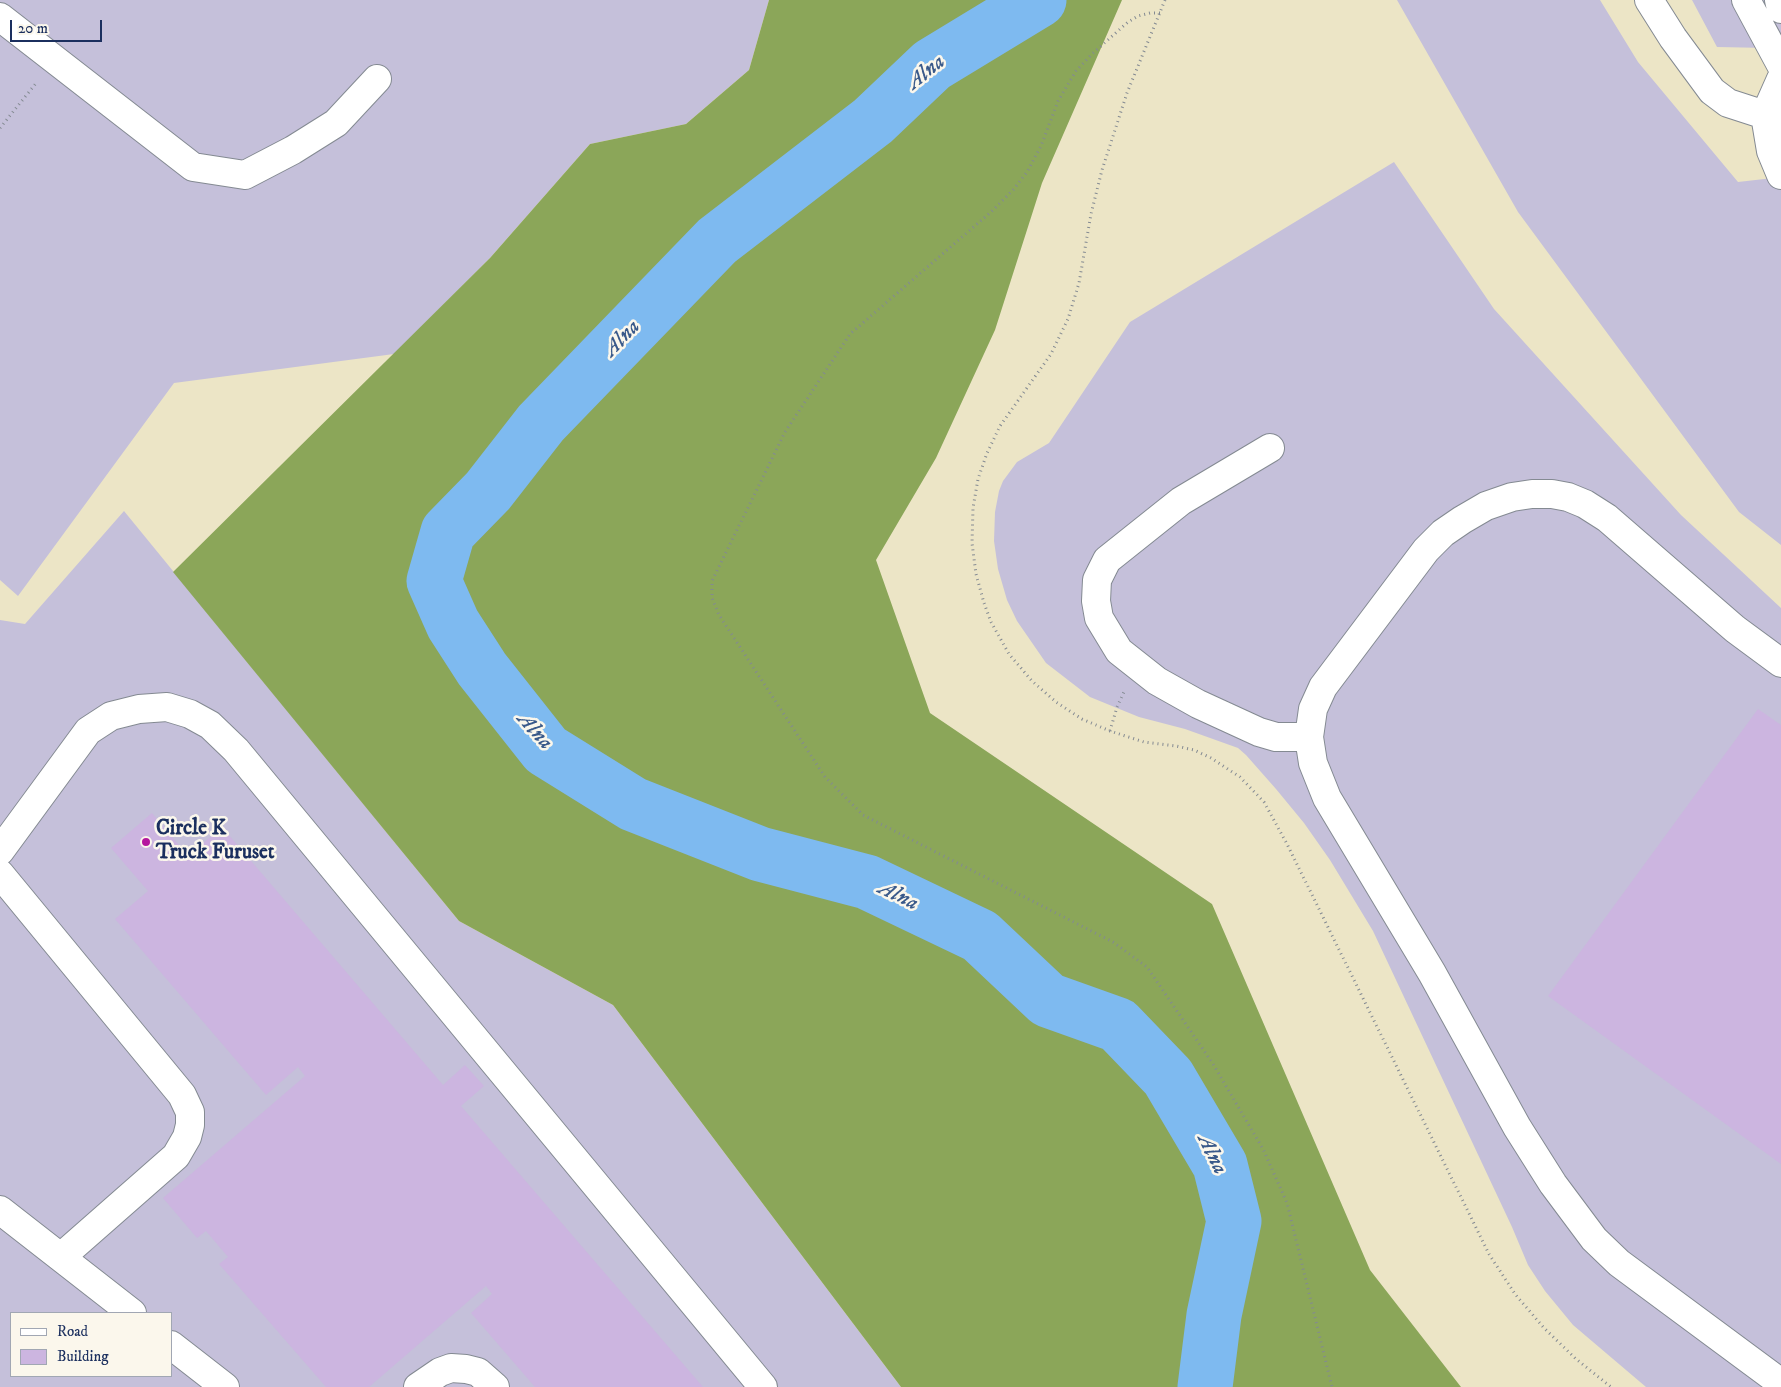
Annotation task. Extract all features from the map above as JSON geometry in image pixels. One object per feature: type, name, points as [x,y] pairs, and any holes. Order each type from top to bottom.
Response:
[{"type":"street","points":[[1649,0],[1673,38],[1712,91],[1728,102],[1773,116]]},
{"type":"street","points":[[1746,0],[1781,65]]},
{"type":"street","points":[[1779,0],[1781,9]]},
{"type":"street","points":[[0,18],[193,167],[245,174],[293,150],[336,124],[377,79]]},
{"type":"street","points":[[1781,79],[1773,116],[1771,151],[1781,175]]},
{"type":"street","points":[[1270,448],[1181,502],[1107,560],[1097,580],[1096,600],[1099,618],[1119,651],[1157,681],[1198,704],[1259,732],[1276,738],[1309,737]]},
{"type":"street","points":[[1781,663],[1735,629],[1607,518],[1585,504],[1568,497],[1552,494],[1512,497],[1486,506],[1462,520],[1444,533],[1426,550],[1323,687],[1313,709],[1309,737],[1313,763],[1327,798],[1432,973],[1517,1128],[1553,1184],[1594,1239],[1619,1263],[1781,1383]]},
{"type":"street","points":[[0,851],[88,731],[112,716],[138,709],[167,707],[190,714],[210,726],[236,750],[763,1387]]},
{"type":"street","points":[[0,874],[182,1095],[190,1112],[190,1125],[187,1137],[176,1156],[61,1257]]},
{"type":"street","points":[[0,1210],[131,1312]]},
{"type":"street","points":[[172,1346],[225,1387]]},
{"type":"street","points":[[418,1387],[440,1372],[451,1368],[466,1368],[478,1372],[495,1387]]},
{"type":"path","points":[[1165,0],[1160,13],[1138,16],[1128,22],[1076,71],[1058,101],[1041,146],[1026,172],[1012,190],[991,212],[850,334],[785,432],[712,581],[712,598],[719,615],[824,777],[863,815],[1113,942],[1147,967],[1213,1064],[1263,1149],[1287,1202],[1332,1387]]},
{"type":"path","points":[[0,128],[55,60]]},
{"type":"path","points":[[1110,731],[1117,707]]},
{"type":"shaded area","points":[[0,0],[769,0],[749,70],[686,124],[590,144],[490,258],[394,354],[174,383],[18,596],[0,580]]},
{"type":"shaded area","points":[[1397,0],[1600,0],[1638,62],[1738,182],[1773,178],[1781,175],[1781,545],[1739,512],[1518,212]]},
{"type":"shaded area","points":[[1692,0],[1781,0],[1781,53],[1768,48],[1717,47]]},
{"type":"shaded area","points":[[1394,162],[1494,309],[1681,515],[1781,608],[1781,1387],[1646,1387],[1573,1325],[1545,1291],[1528,1265],[1373,931],[1330,860],[1304,823],[1238,748],[1185,729],[1139,717],[1090,697],[1046,663],[1017,621],[1007,600],[998,569],[994,541],[995,512],[1003,481],[1017,462],[1049,443],[1130,322]]},
{"type":"shaded area","points":[[124,511],[459,921],[613,1005],[901,1387],[0,1387],[0,620],[25,624]]},
{"type":"green space","points":[[769,0],[1122,0],[1042,183],[995,330],[936,458],[876,560],[930,713],[1212,904],[1370,1270],[1461,1387],[901,1387],[613,1005],[459,921],[173,572],[490,258],[590,144],[686,124],[749,70]]},
{"type":"building","points":[[1758,709],[1781,725],[1781,1164],[1548,996]]},
{"type":"building","points":[[152,813],[188,856],[222,827],[443,1085],[465,1065],[484,1086],[461,1106],[703,1387],[535,1387],[471,1313],[492,1294],[486,1286],[369,1387],[326,1387],[219,1264],[228,1257],[206,1231],[197,1238],[163,1198],[305,1076],[298,1067],[266,1095],[115,919],[148,891],[111,848]]},
{"type":"waterway","name":"Alna","points":[[1039,0],[932,65],[873,121],[717,241],[541,423],[488,491],[448,532],[434,581],[453,624],[482,669],[546,750],[633,804],[760,854],[867,882],[980,936],[1048,1000],[1118,1025],[1168,1077],[1220,1165],[1234,1221],[1214,1315],[1205,1387]]},
{"type":"place","name":"Circle K Truck Furuset","points":[[146,842]]}]
